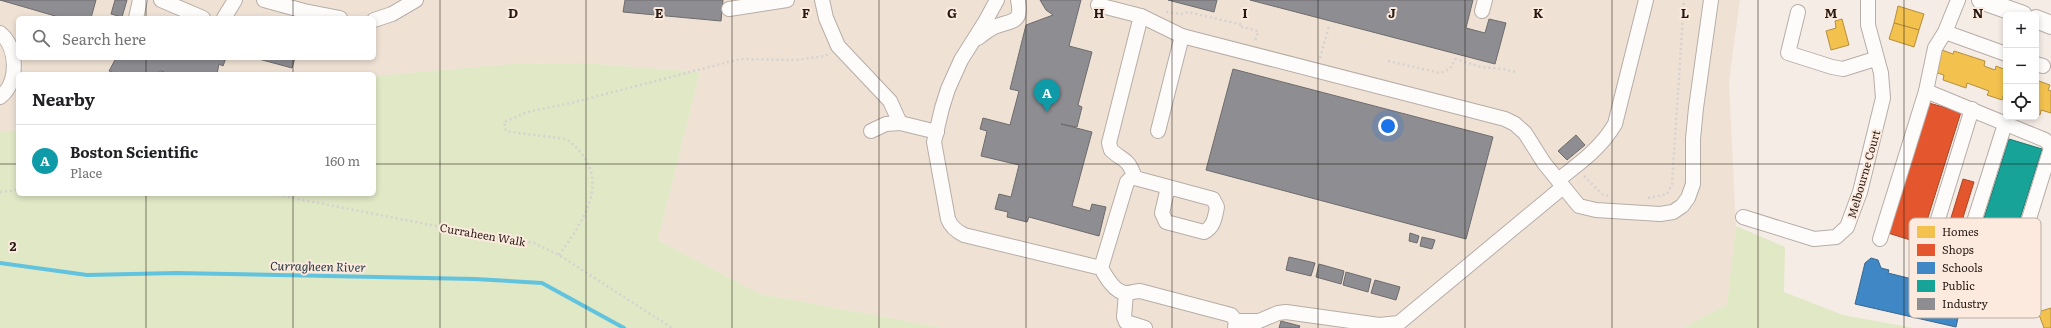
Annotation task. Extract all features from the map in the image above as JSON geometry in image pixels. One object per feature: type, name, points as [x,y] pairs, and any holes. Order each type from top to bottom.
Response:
[{"type":"main road","points":[[1981,0],[2005,4],[2018,12]]},
{"type":"main road","points":[[2039,20],[2051,25]]},
{"type":"street","points":[[136,16],[140,0]]},
{"type":"street","points":[[161,0],[197,16]]},
{"type":"street","points":[[225,16],[235,0]]},
{"type":"street","points":[[264,0],[304,11],[330,16]]},
{"type":"street","points":[[376,19],[392,14],[416,0]]},
{"type":"street","points":[[729,9],[787,0]]},
{"type":"street","points":[[822,0],[826,18],[838,46],[890,102],[900,123]]},
{"type":"street","points":[[997,0],[961,60],[948,89],[936,132],[934,142],[948,219],[956,231],[964,235],[1101,268]]},
{"type":"street","points":[[973,41],[994,27],[1012,22],[1018,17],[1020,10],[1018,0]]},
{"type":"street","points":[[1168,187],[1135,178],[1130,179],[1127,182],[1101,268],[1107,279],[1116,288],[1126,293],[1140,291],[1231,315],[1235,324],[1259,321],[1278,313],[1286,312],[1379,325],[1399,323],[1561,183],[1575,166],[1597,149],[1607,138],[1615,124],[1646,0]]},
{"type":"street","points":[[1098,5],[1146,18],[1182,36],[1505,119],[1516,124],[1525,133],[1579,206],[1588,209],[1660,214],[1673,212],[1682,206],[1688,198],[1693,184],[1692,139],[1711,0]]},
{"type":"street","name":"Melbourne Court","points":[[1743,217],[1814,239],[1836,237],[1847,227],[1860,192],[1881,113],[1883,86],[1875,59],[1867,22],[1868,0]]},
{"type":"street","points":[[1880,239],[1926,91],[1935,48],[1945,32],[1958,0]]},
{"type":"street","points":[[1798,12],[1788,53],[1832,67],[1844,69],[1875,59]]},
{"type":"street","points":[[1135,178],[1130,165],[1125,159],[1111,150],[1109,143],[1146,18]]},
{"type":"street","points":[[1945,32],[2003,53]]},
{"type":"street","points":[[0,33],[5,37],[9,44],[13,54],[14,63],[10,86],[0,97]]},
{"type":"street","points":[[1158,131],[1182,36]]},
{"type":"street","points":[[1926,91],[2045,140],[2051,147],[2029,218]]},
{"type":"street","points":[[1938,218],[1972,109]]},
{"type":"street","points":[[871,131],[886,124],[900,123],[936,132]]},
{"type":"street","points":[[1975,218],[2005,124]]},
{"type":"street","points":[[1126,293],[1126,322],[1145,328]]},
{"type":"path","points":[[1640,198],[1662,196],[1667,194],[1672,184],[1684,0]]},
{"type":"path","points":[[1146,18],[1165,12],[1182,14],[1188,12],[1243,25],[1242,27],[1258,31],[1252,54]]},
{"type":"path","points":[[1317,71],[1329,26]]},
{"type":"path","points":[[558,254],[574,233],[589,206],[594,185],[590,169],[581,154],[566,139],[506,131],[504,122],[527,112],[572,103],[740,59],[795,60],[825,56],[832,51]]},
{"type":"path","points":[[1388,61],[1440,73],[1450,69],[1455,59],[1481,67],[1516,72]]},
{"type":"path","points":[[1575,166],[1593,187],[1602,194],[1613,197]]},
{"type":"path","points":[[0,192],[16,190]]},
{"type":"path","name":"Curraheen Walk","points":[[283,196],[461,231],[534,243],[558,254],[672,328]]},
{"type":"shaded area","points":[[0,0],[1740,0],[1729,82],[1736,226],[1727,304],[1683,328],[944,328],[760,294],[658,240],[700,72],[583,63],[509,64],[376,76],[376,72],[16,72],[16,130],[0,132]]},
{"type":"green space","points":[[583,63],[700,72],[658,240],[760,294],[944,328],[0,328],[0,132],[16,130],[16,196],[376,196],[376,76],[509,64]]},
{"type":"green space","points":[[1736,226],[1785,247],[1784,292],[1843,315],[1914,328],[1683,328],[1727,304]]},
{"type":"building: Homes","points":[[1898,6],[1924,14],[1919,30],[1894,23]]},
{"type":"building: Homes","points":[[1842,19],[1849,45],[1831,50],[1826,31],[1836,28],[1835,21]]},
{"type":"building: Homes","points":[[1894,23],[1919,30],[1914,47],[1889,39]]},
{"type":"building: Homes","points":[[1942,50],[1953,54],[1954,51],[1985,61],[1984,66],[1995,70],[1996,66],[2003,69],[2002,100],[1987,95],[1989,91],[1967,83],[1966,88],[1943,80],[1944,75],[1934,72]]},
{"type":"building: Homes","points":[[2039,81],[2050,85],[2048,90],[2051,91],[2051,113],[2041,110],[2040,115]]},
{"type":"building: Homes","points":[[2051,308],[2051,328],[2044,328],[2040,318],[2041,311]]},
{"type":"building: Shops","points":[[1929,103],[1961,112],[1928,218],[1909,218],[1909,240],[1888,233]]},
{"type":"building: Shops","points":[[1963,179],[1974,182],[1963,218],[1951,218]]},
{"type":"building: Schools","points":[[1871,258],[1878,260],[1881,268],[1889,270],[1888,273],[1909,278],[1909,316],[1855,304],[1865,263]]},
{"type":"building: Schools","points":[[1916,318],[1958,318],[1956,327]]},
{"type":"building: Public","points":[[2009,139],[2042,149],[2020,218],[1984,218]]},
{"type":"building: Industry","points":[[0,0],[96,0],[92,16],[55,16]]},
{"type":"building: Industry","points":[[115,0],[127,0],[122,16],[111,14]]},
{"type":"building: Industry","points":[[625,0],[723,0],[721,21],[623,12]]},
{"type":"building: Industry","points":[[1040,0],[1081,0],[1069,46],[1092,52],[1078,105],[1082,107],[1077,127],[1061,124],[1092,132],[1072,206],[1090,211],[1092,204],[1106,207],[1099,236],[1029,217],[1027,222],[1007,217],[1008,212],[995,209],[999,194],[1011,197],[1019,165],[981,156],[987,131],[980,129],[983,118],[1010,125],[1019,91],[1010,89],[1026,25],[1053,15],[1046,10]]},
{"type":"building: Industry","points":[[1168,0],[1217,0],[1214,12]]},
{"type":"building: Industry","points":[[1250,0],[1473,0],[1466,28],[1485,33],[1489,19],[1506,23],[1495,64]]},
{"type":"building: Industry","points":[[115,60],[225,60],[223,66],[219,64],[217,72],[109,71]]},
{"type":"building: Industry","points":[[262,60],[294,60],[292,68]]},
{"type":"building: Industry","points":[[1233,69],[1493,137],[1466,239],[1206,170]]},
{"type":"building: Industry","points":[[1576,135],[1585,145],[1567,160],[1558,151]]},
{"type":"building: Industry","points":[[1410,233],[1419,236],[1417,243],[1409,241]]},
{"type":"building: Industry","points":[[1422,237],[1435,240],[1432,249],[1420,246]]},
{"type":"building: Industry","points":[[1289,257],[1315,263],[1311,276],[1286,270]]},
{"type":"building: Industry","points":[[1319,264],[1344,271],[1341,284],[1316,277]]},
{"type":"building: Industry","points":[[1346,272],[1371,279],[1368,292],[1343,285]]},
{"type":"building: Industry","points":[[1375,280],[1400,287],[1396,300],[1371,293]]},
{"type":"building: Industry","points":[[1281,321],[1300,326],[1299,328],[1279,328]]},
{"type":"waterway","name":"Curragheen River","points":[[0,263],[87,275],[176,273],[475,279],[542,283],[624,328]]},
{"type":"place","name":"Boston Scientific","points":[[1047,112]]}]
